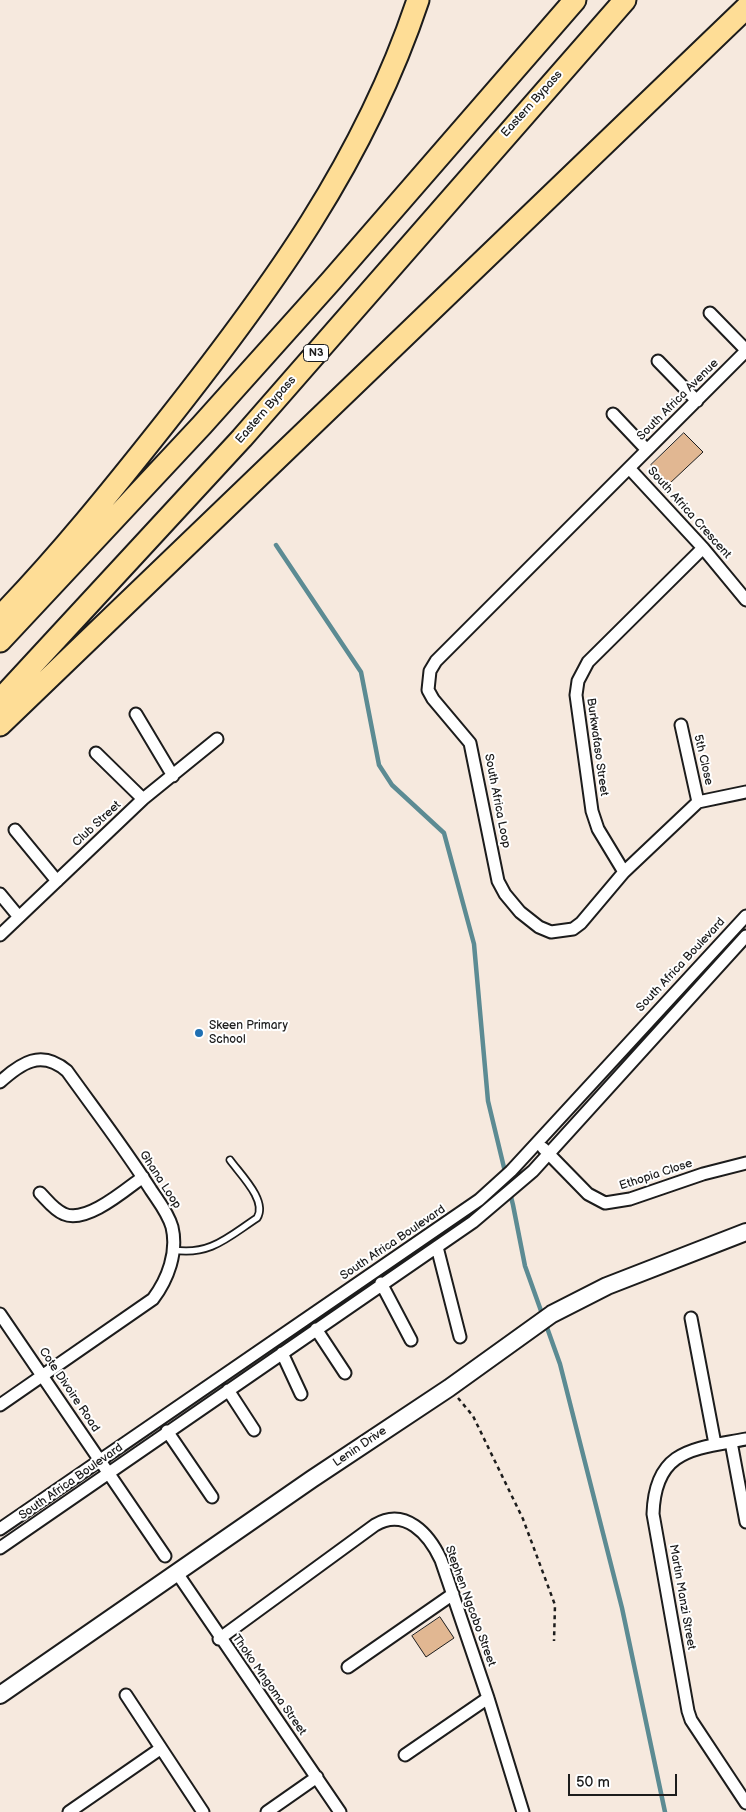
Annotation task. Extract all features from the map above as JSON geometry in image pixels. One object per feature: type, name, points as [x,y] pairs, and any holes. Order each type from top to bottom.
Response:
[{"type":"highway","points":[[0,617],[134,463],[272,284],[308,230],[354,149],[378,102],[418,0]]},
{"type":"highway","points":[[0,641],[202,425],[312,303],[575,0]]},
{"type":"highway","name":"Eastern Bypass","points":[[0,700],[242,438],[625,0]]},
{"type":"highway","points":[[0,725],[746,8]]},
{"type":"street","points":[[710,313],[746,351]]},
{"type":"street","name":"South Africa Avenue","points":[[629,468],[746,351]]},
{"type":"street","points":[[658,361],[697,401]]},
{"type":"street","points":[[613,414],[647,450]]},
{"type":"street","name":"South Africa Crescent","points":[[629,468],[703,548],[746,600]]},
{"type":"street","name":"South Africa Loop","points":[[629,468],[436,661],[430,671],[428,690],[433,699],[470,742],[498,881],[504,894],[520,912],[538,927],[551,932],[573,929],[581,924],[624,872],[698,802]]},
{"type":"street","name":"Burkwafaso Street","points":[[624,872],[598,829],[592,811],[576,707],[578,682],[588,662],[703,548]]},
{"type":"street","points":[[136,714],[173,776]]},
{"type":"street","name":"5th Close","points":[[681,725],[698,802]]},
{"type":"street","name":"Club Street","points":[[0,935],[143,800],[217,739]]},
{"type":"street","points":[[96,752],[143,800]]},
{"type":"street","points":[[698,802],[746,792]]},
{"type":"street","points":[[16,830],[57,882]]},
{"type":"street","points":[[0,894],[19,917]]},
{"type":"street","name":"South Africa Boulevard","points":[[0,1529],[488,1193],[746,916]]},
{"type":"street","name":"South Africa Boulevard","points":[[0,1548],[381,1283],[485,1213],[533,1171],[746,936]]},
{"type":"street","name":"Ghana Loop","points":[[0,1082],[19,1066],[33,1060],[53,1062],[61,1066],[143,1177],[168,1216],[172,1226],[173,1250],[167,1274],[153,1299],[0,1405]]},
{"type":"street","name":"Ethopia Close","points":[[535,1144],[548,1154],[588,1194],[605,1203],[630,1199],[703,1174],[746,1163]]},
{"type":"street","points":[[40,1193],[57,1210],[74,1217],[94,1210],[143,1177]]},
{"type":"street","name":"Lenin Drive","points":[[0,1695],[449,1388],[552,1314],[614,1283],[744,1234]]},
{"type":"street","points":[[437,1247],[460,1337]]},
{"type":"street","points":[[381,1283],[411,1340]]},
{"type":"street","name":"Cote Divoire Road","points":[[0,1314],[165,1556]]},
{"type":"street","points":[[691,1318],[715,1444]]},
{"type":"street","points":[[316,1329],[345,1372]]},
{"type":"street","points":[[282,1353],[301,1394]]},
{"type":"street","points":[[228,1390],[254,1430]]},
{"type":"street","points":[[167,1431],[212,1497]]},
{"type":"street","name":"Martin Manzi Street","points":[[746,1439],[691,1449],[674,1460],[656,1489],[653,1514],[688,1711],[697,1729],[746,1803]]},
{"type":"street","points":[[731,1442],[746,1522]]},
{"type":"street","name":"Stephen Ngcobo Street","points":[[219,1638],[375,1525],[387,1519],[411,1524],[426,1535],[435,1546],[441,1560],[488,1698],[523,1812]]},
{"type":"street","name":"Thoko Mngoma Street","points":[[177,1573],[219,1638],[340,1812]]},
{"type":"street","points":[[348,1667],[453,1594]]},
{"type":"street","points":[[126,1695],[203,1812]]},
{"type":"street","points":[[405,1755],[488,1698]]},
{"type":"street","points":[[68,1812],[160,1749]]},
{"type":"street","points":[[267,1812],[316,1777]]},
{"type":"lane","points":[[173,1250],[194,1252],[211,1248],[257,1218],[260,1210],[258,1202],[230,1160]]},
{"type":"path","points":[[449,1388],[473,1416],[523,1519],[555,1605],[554,1641]]},
{"type":"building","points":[[684,433],[703,452],[669,484],[651,465]]},
{"type":"building","points":[[440,1617],[454,1638],[426,1657],[412,1636]]},
{"type":"waterway","points":[[276,545],[361,672],[379,765],[392,785],[444,833],[474,944],[488,1101],[513,1205],[525,1266],[560,1364],[622,1608],[665,1812]]},
{"type":"place","name":"Skeen Primary School","points":[[199,1033]]}]
